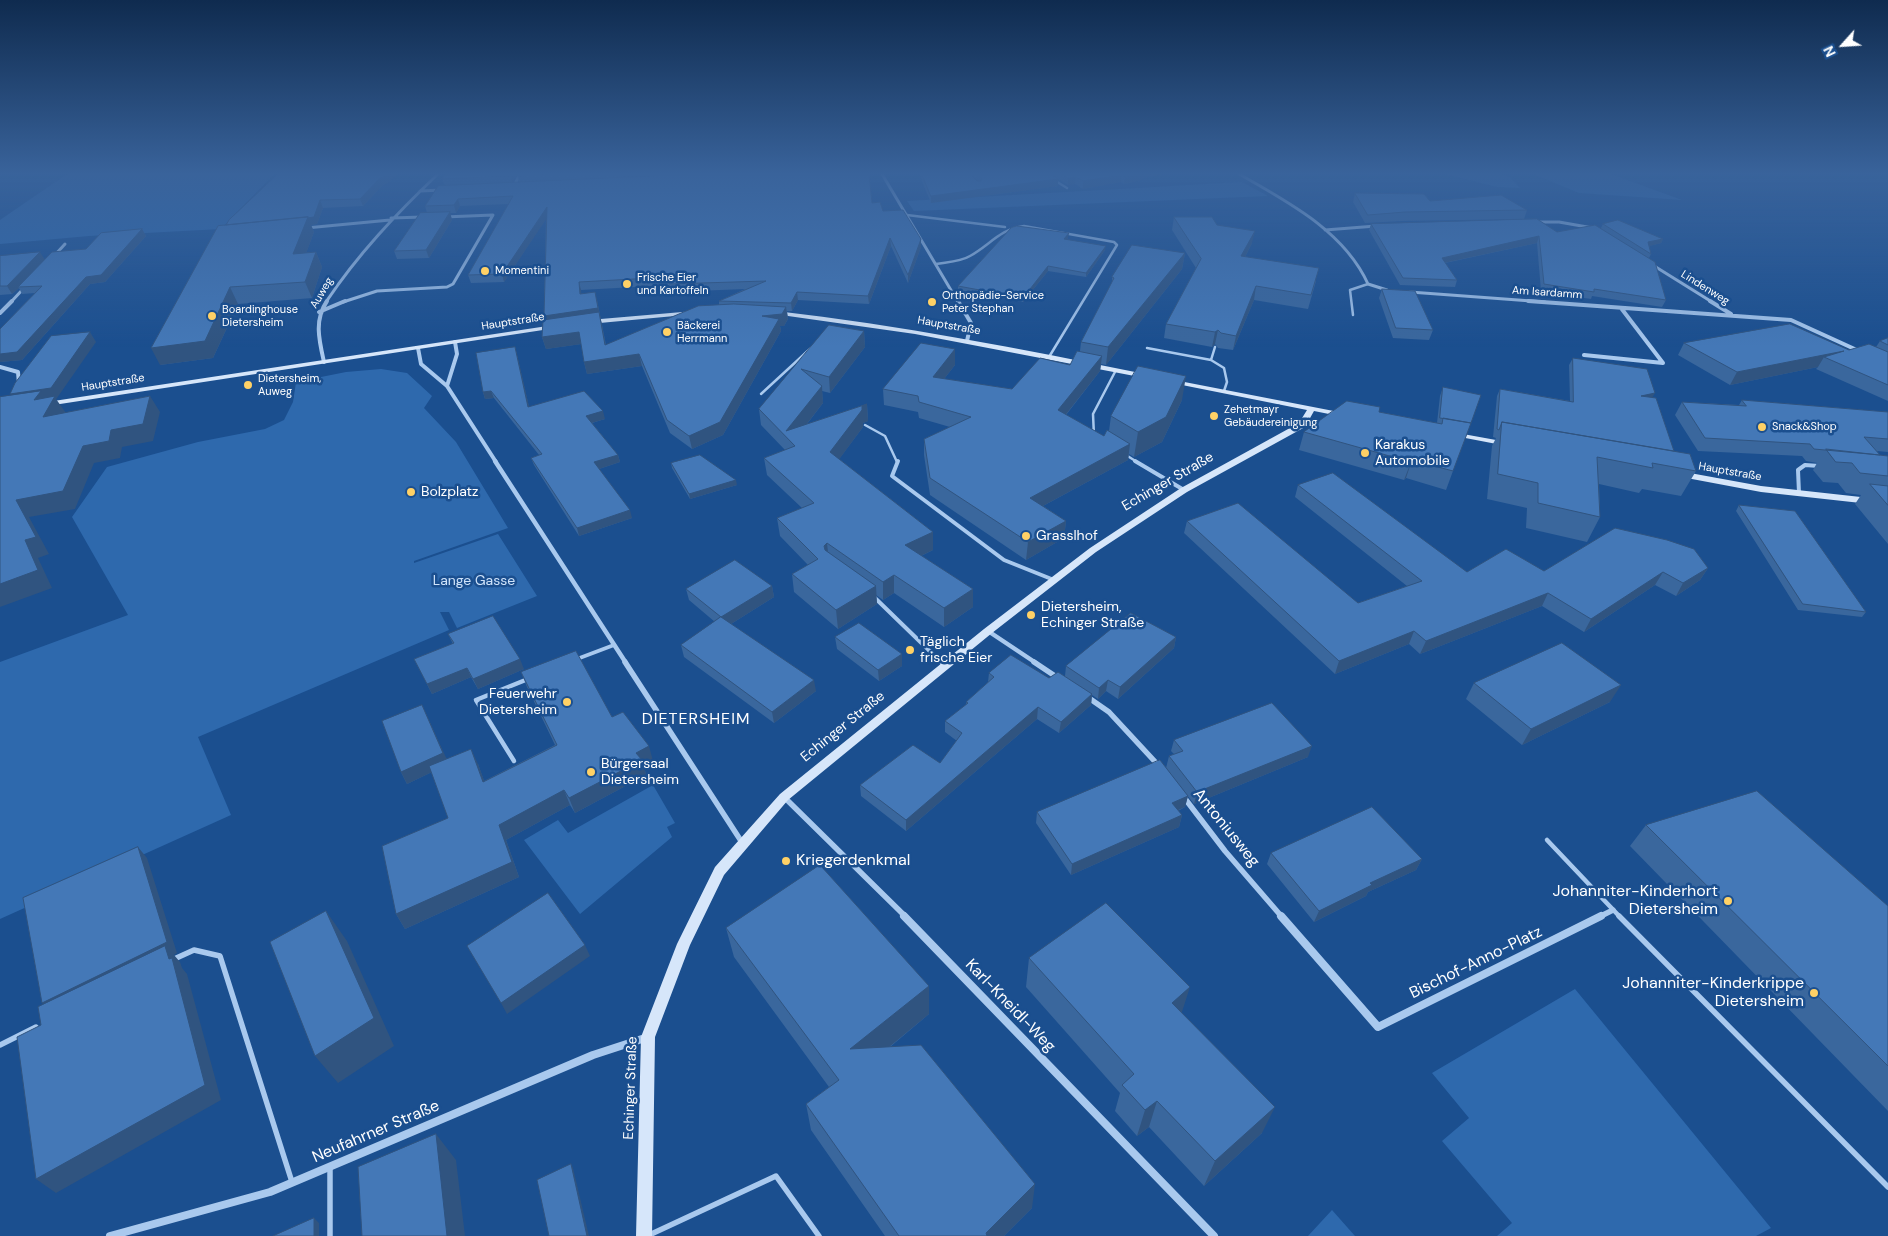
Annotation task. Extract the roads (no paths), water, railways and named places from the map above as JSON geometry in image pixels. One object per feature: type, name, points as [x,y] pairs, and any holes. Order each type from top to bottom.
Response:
[{"type":"main road","points":[[583,322],[698,312]]},
{"type":"main road","name":"Hauptstraße","points":[[763,313],[967,341],[1152,378]]},
{"type":"main road","name":"Hauptstraße","points":[[37,406],[567,325]]},
{"type":"main road","points":[[1161,379],[1350,416]]},
{"type":"main road","name":"Echinger Straße","points":[[646,1236],[648,1037],[696,916],[719,872],[784,798],[988,631],[1113,535],[1184,490],[1272,444],[1302,425],[1311,409]]},
{"type":"main road","points":[[1448,433],[1517,445]]},
{"type":"main road","name":"Hauptstraße","points":[[1673,473],[1799,493],[1888,503]]},
{"type":"street","name":"Auweg","points":[[324,362],[318,338],[319,312],[345,272],[380,232]]},
{"type":"street","points":[[319,312],[354,297],[377,291],[447,287],[453,284],[483,232]]},
{"type":"street","points":[[917,232],[971,323],[967,341]]},
{"type":"street","points":[[1327,232],[1354,258],[1368,284],[1384,290],[1394,290]]},
{"type":"street","points":[[52,258],[65,244]]},
{"type":"street","name":"Lindenweg","points":[[1650,264],[1731,314]]},
{"type":"street","points":[[0,313],[28,285]]},
{"type":"street","name":"Am Isardamm","points":[[1404,291],[1791,320],[1862,352]]},
{"type":"street","points":[[1584,355],[1663,363],[1621,308]]},
{"type":"street","points":[[447,386],[457,354],[455,342]]},
{"type":"street","points":[[418,348],[421,364],[447,386],[743,844]]},
{"type":"street","points":[[0,367],[18,372],[20,388]]},
{"type":"street","points":[[988,631],[1065,682]]},
{"type":"street","points":[[1080,692],[1109,712],[1146,749],[1164,773]]},
{"type":"street","name":"Antoniusweg","points":[[1177,788],[1225,851],[1378,1027]]},
{"type":"street","name":"Karl-Kneidl-Weg","points":[[784,798],[890,901],[1214,1236]]},
{"type":"street","name":"Bischof-Anno-Platz","points":[[1378,1027],[1613,910]]},
{"type":"street","name":"Neufahrner Straße","points":[[110,1236],[270,1192],[593,1055],[648,1037]]},
{"type":"lane","points":[[936,264],[970,256],[1002,232]]},
{"type":"lane","points":[[1049,357],[1117,245],[1114,242],[1056,232]]},
{"type":"lane","points":[[1353,315],[1350,290],[1368,284]]},
{"type":"lane","points":[[761,394],[802,354],[815,345]]},
{"type":"lane","points":[[1211,360],[1214,347]]},
{"type":"lane","points":[[1147,348],[1211,360],[1224,368],[1227,382],[1224,391]]},
{"type":"lane","points":[[1103,441],[1094,436],[1093,414],[1116,370]]},
{"type":"lane","points":[[865,425],[886,436],[898,460],[892,476],[1004,560],[1054,580]]},
{"type":"lane","points":[[1119,451],[1184,490]]},
{"type":"lane","points":[[1799,493],[1798,470],[1805,465],[1824,466]]},
{"type":"lane","points":[[869,594],[945,666]]},
{"type":"lane","points":[[575,660],[614,645]]},
{"type":"lane","points":[[514,761],[476,700],[530,678]]},
{"type":"lane","points":[[1547,840],[1613,910],[1888,1187]]},
{"type":"lane","points":[[167,963],[194,950],[220,956],[292,1182]]},
{"type":"lane","points":[[0,1045],[44,1023]]},
{"type":"lane","points":[[330,1166],[330,1236]]},
{"type":"lane","points":[[646,1236],[776,1176],[819,1236]]},
{"type":"place","name":"Momentini","points":[[485,271]]},
{"type":"place","name":"Frische Eier und Kartoffeln","points":[[627,284]]},
{"type":"place","name":"Orthopädie-Service Peter Stephan","points":[[932,302]]},
{"type":"place","name":"Boardinghouse Dietersheim","points":[[212,316]]},
{"type":"place","name":"Bäckerei Herrmann","points":[[667,332]]},
{"type":"place","name":"Dietersheim, Auweg","points":[[248,385]]},
{"type":"place","name":"Zehetmayr Gebäudereinigung","points":[[1214,416]]},
{"type":"place","name":"Snack&Shop","points":[[1762,427]]},
{"type":"place","name":"Karakus Automobile","points":[[1365,453]]},
{"type":"place","name":"Bolzplatz","points":[[411,492]]},
{"type":"place","name":"Grasslhof","points":[[1026,536]]},
{"type":"place","name":"Dietersheim, Echinger Straße","points":[[1031,615]]},
{"type":"place","name":"Täglich frische Eier","points":[[910,650]]},
{"type":"place","name":"Feuerwehr Dietersheim","points":[[567,702]]},
{"type":"place","name":"Bürgersaal Dietersheim","points":[[591,772]]},
{"type":"place","name":"Kriegerdenkmal","points":[[786,861]]},
{"type":"place","name":"Johanniter-Kinderhort Dietersheim","points":[[1728,901]]},
{"type":"place","name":"Johanniter-Kinderkrippe Dietersheim","points":[[1814,993]]},
{"type":"district","name":"DIETERSHEIM","points":[[696,720]]},
{"type":"park label","name":"Lange Gasse","points":[[474,581]]}]
